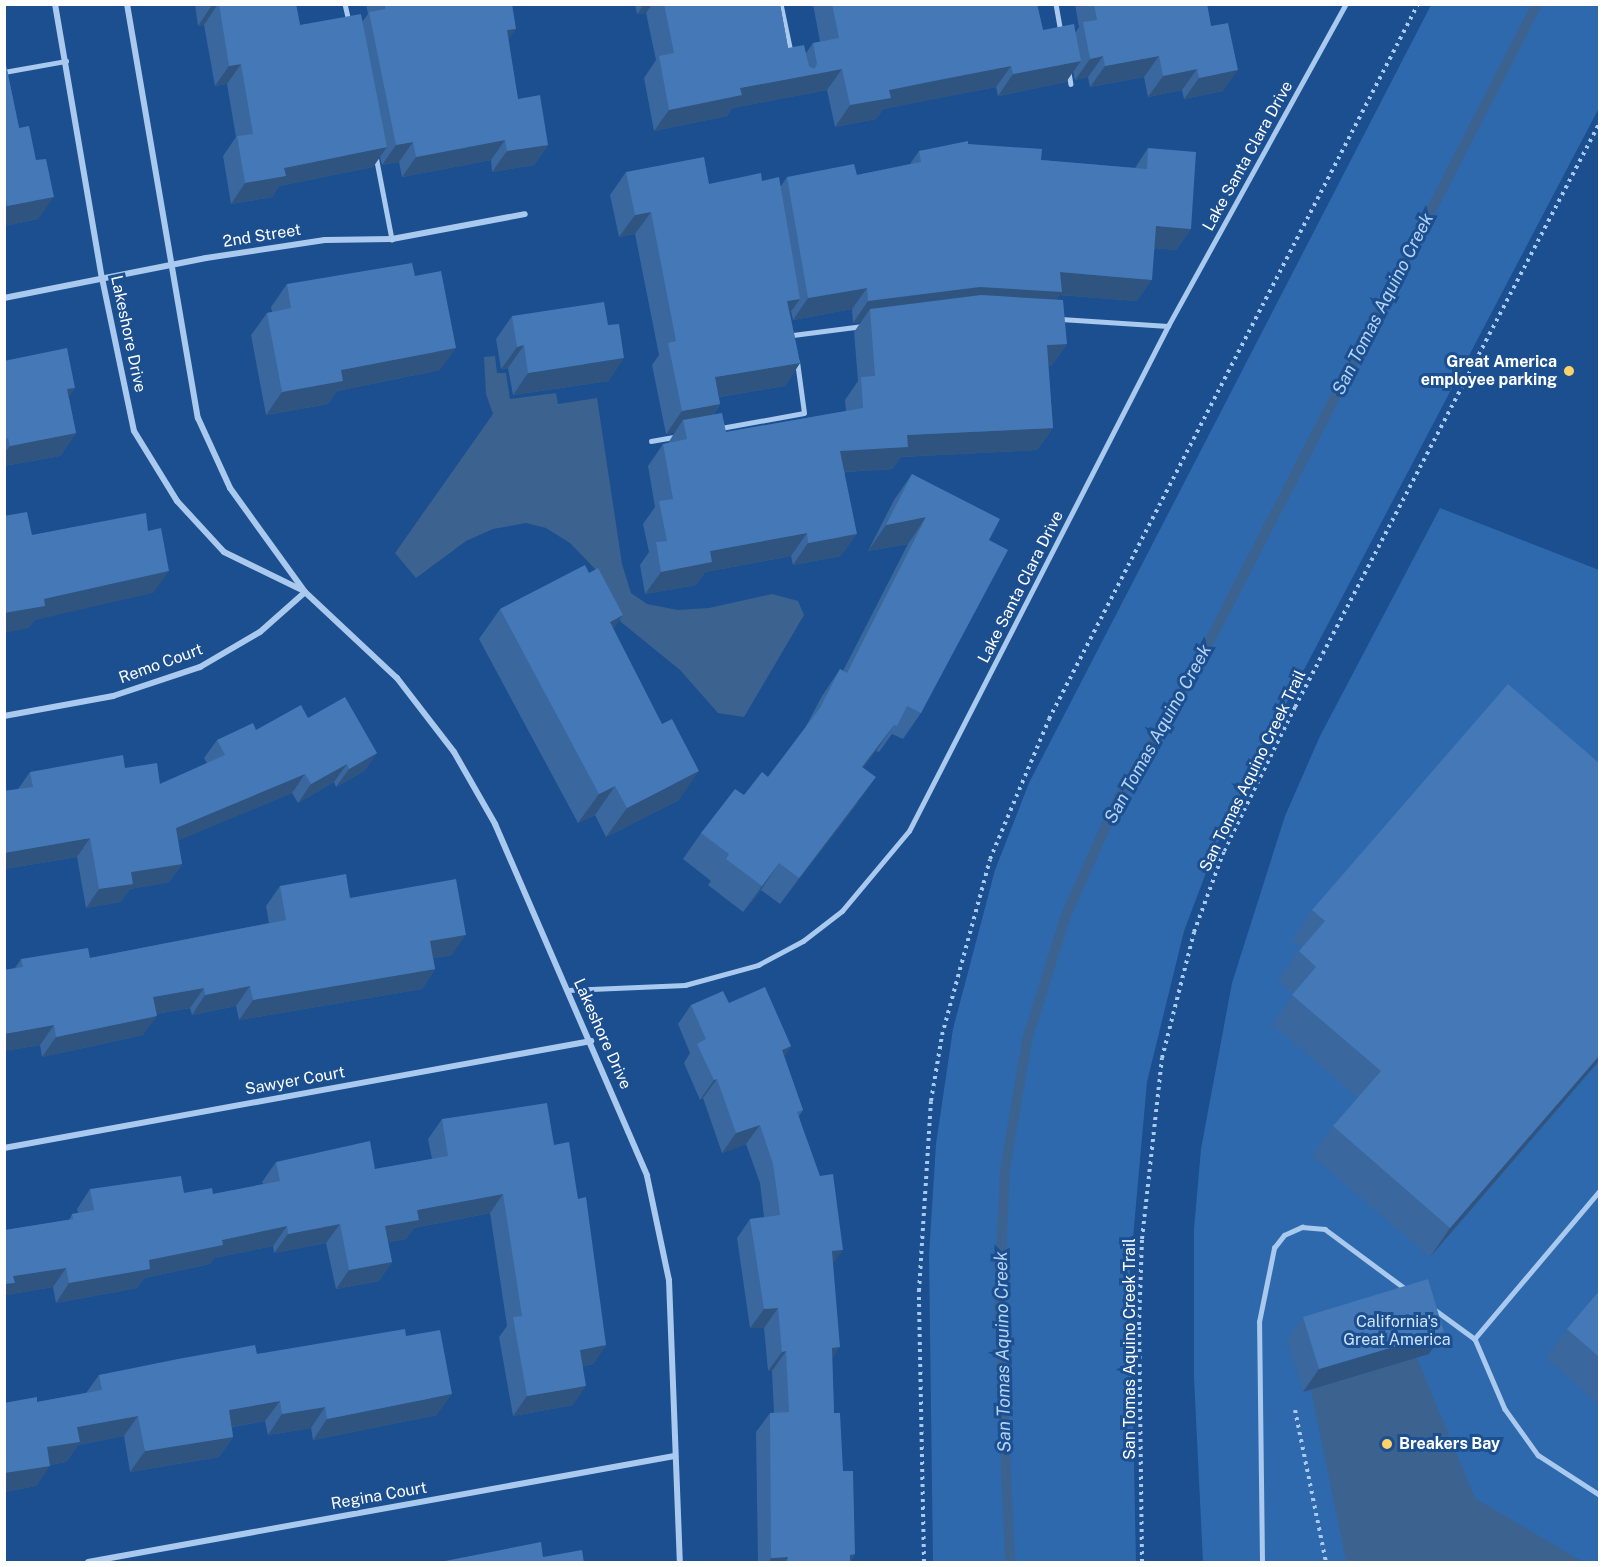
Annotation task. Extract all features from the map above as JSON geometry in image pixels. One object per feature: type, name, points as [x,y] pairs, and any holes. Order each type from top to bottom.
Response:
[{"type":"street","name":"Lakeshore Drive","points":[[55,4],[102,278],[134,431],[177,501],[224,552],[305,592]]},
{"type":"street","name":"Lakeshore Drive","points":[[127,4],[169,265],[198,418],[230,488],[305,592],[397,678],[454,752],[495,824],[629,1129],[659,1226],[669,1280],[680,1563]]},
{"type":"street","name":"2nd Street","points":[[4,298],[169,265],[326,240],[392,239],[525,214]]},
{"type":"street","name":"Remo Court","points":[[4,716],[113,696],[200,667],[260,632],[305,592]]},
{"type":"street","name":"Sawyer Court","points":[[4,1148],[591,1041]]},
{"type":"street","name":"Regina Court","points":[[88,1563],[675,1456]]},
{"type":"lane","points":[[345,4],[350,28]]},
{"type":"lane","points":[[781,4],[793,63]]},
{"type":"lane","points":[[1056,4],[1062,39]]},
{"type":"lane","name":"Lake Santa Clara Drive","points":[[568,990],[685,985],[758,965],[803,941],[842,911],[909,831],[1168,326],[1346,4]]},
{"type":"lane","points":[[4,72],[66,61]]},
{"type":"lane","points":[[1067,62],[1071,84]]},
{"type":"lane","points":[[373,145],[392,239]]},
{"type":"lane","points":[[1048,318],[1168,326]]},
{"type":"lane","points":[[791,323],[795,346]]},
{"type":"lane","points":[[793,335],[873,324]]},
{"type":"lane","points":[[710,430],[804,413],[796,357]]},
{"type":"lane","points":[[651,441],[686,435]]},
{"type":"lane","points":[[1474,1339],[1599,1191]]},
{"type":"lane","points":[[1262,1563],[1259,1322],[1274,1248],[1284,1235],[1302,1227],[1325,1229],[1418,1298]]},
{"type":"lane","points":[[1428,1305],[1474,1339],[1505,1409],[1538,1455],[1599,1495]]},
{"type":"path","points":[[924,1563],[918,1302],[930,1112],[942,1035],[990,859],[1049,719],[1418,4]]},
{"type":"path","name":"San Tomas Aquino Creek Trail","points":[[1143,1563],[1138,1325],[1142,1239],[1162,1058],[1194,932],[1224,851],[1295,707],[1599,122]]},
{"type":"path","points":[[1295,1410],[1326,1563]]},
{"type":"green space","points":[[1431,5],[1599,5],[1599,108],[1264,746],[1215,849],[1184,931],[1147,1082],[1130,1271],[1136,1562],[933,1562],[929,1255],[936,1144],[953,1029],[995,870],[1029,783]]},
{"type":"green space","name":"California's Great America","points":[[1440,508],[1599,570],[1599,1562],[1203,1562],[1194,1378],[1194,1229],[1201,1149],[1232,983],[1285,816],[1320,736]]},
{"type":"shaded area","points":[[495,356],[497,373],[506,373],[510,399],[556,393],[558,404],[597,398],[622,564],[631,593],[647,604],[678,610],[709,608],[772,594],[798,601],[804,615],[744,717],[718,713],[680,670],[621,622],[597,571],[570,543],[546,528],[526,523],[493,529],[466,541],[416,578],[395,553],[493,414],[486,394],[484,357]]},
{"type":"shaded area","name":"Breakers Bay","points":[[1417,1358],[1475,1498],[1583,1562],[1346,1562],[1311,1390]]},
{"type":"building","points":[[219,4],[296,4],[300,25],[361,14],[387,147],[284,168],[286,176],[245,183],[237,136],[253,134],[241,64],[229,66]]},
{"type":"building","points":[[385,4],[512,4],[516,29],[507,30],[518,99],[540,95],[548,145],[507,151],[505,140],[416,157],[413,142],[396,145],[369,12],[385,9]]},
{"type":"building","points":[[664,4],[780,4],[788,48],[804,45],[809,66],[814,69],[817,64],[813,43],[839,38],[832,4],[1037,4],[1043,30],[1074,24],[1081,61],[1013,74],[1011,66],[889,90],[891,98],[850,105],[842,69],[740,88],[742,95],[669,110],[659,56],[674,53]]},
{"type":"building","points":[[1094,4],[1207,4],[1211,26],[1228,23],[1238,70],[1199,78],[1197,69],[1163,76],[1159,56],[1105,66],[1103,56],[1090,59],[1083,22],[1097,20]]},
{"type":"building","points":[[4,55],[19,128],[29,126],[36,160],[46,159],[54,197],[7,206],[6,197],[4,197]]},
{"type":"building","points":[[968,141],[968,144],[1042,149],[1041,160],[1147,169],[1148,148],[1196,152],[1191,229],[1156,226],[1152,280],[1060,272],[1062,292],[980,287],[868,301],[867,288],[808,298],[787,177],[854,164],[857,175],[921,162],[919,151]]},
{"type":"building","points":[[704,157],[709,184],[761,173],[762,181],[779,177],[800,299],[787,301],[800,363],[715,377],[720,404],[682,411],[668,343],[676,341],[651,212],[635,215],[626,172]]},
{"type":"building","points":[[412,263],[415,276],[441,271],[456,348],[341,370],[343,381],[282,392],[267,313],[291,308],[287,284]]},
{"type":"building","points":[[981,295],[1063,300],[1067,344],[1047,345],[1053,428],[907,435],[908,447],[840,451],[857,534],[808,543],[807,533],[710,551],[712,562],[661,572],[656,542],[667,541],[659,501],[673,499],[663,444],[687,439],[683,420],[722,413],[726,432],[863,408],[861,377],[875,376],[870,309]]},
{"type":"building","points":[[604,302],[608,325],[619,324],[624,358],[528,373],[524,345],[517,347],[512,316]]},
{"type":"building","points":[[67,348],[75,388],[67,389],[76,433],[10,446],[8,438],[4,439],[4,361]]},
{"type":"building","points":[[912,474],[1000,519],[989,540],[1008,550],[921,713],[907,706],[897,726],[894,725],[862,767],[876,777],[799,878],[779,863],[762,886],[726,859],[729,854],[701,833],[735,789],[744,795],[762,772],[768,777],[820,708],[840,669],[847,673],[926,517],[886,525]]},
{"type":"building","points":[[27,512],[32,535],[146,513],[148,531],[161,528],[169,571],[44,599],[45,606],[4,613],[4,516]]},
{"type":"building","points":[[585,565],[589,573],[598,568],[623,615],[610,622],[662,724],[672,719],[699,771],[627,808],[615,786],[599,794],[500,609]]},
{"type":"building","points":[[1508,684],[1599,763],[1599,1056],[1450,1228],[1333,1126],[1381,1071],[1292,995],[1316,967],[1299,951],[1325,921],[1312,910]]},
{"type":"building","points":[[345,697],[377,753],[349,769],[347,764],[311,784],[305,774],[176,828],[182,864],[131,872],[133,884],[99,889],[90,838],[4,853],[4,791],[33,787],[30,772],[123,755],[125,768],[157,763],[160,784],[225,755],[217,740],[253,723],[256,730],[301,705],[308,718]]},
{"type":"building","points":[[346,874],[350,898],[456,879],[466,935],[430,941],[435,969],[253,1000],[250,986],[205,995],[204,988],[153,997],[157,1016],[56,1037],[54,1025],[4,1034],[4,970],[23,967],[21,959],[88,948],[90,958],[286,920],[280,886]]},
{"type":"building","points":[[765,987],[791,1046],[782,1050],[803,1110],[797,1112],[820,1176],[833,1174],[843,1250],[832,1251],[840,1347],[832,1348],[834,1413],[840,1413],[843,1471],[853,1471],[855,1554],[850,1555],[850,1563],[788,1563],[788,1557],[771,1558],[770,1413],[789,1412],[786,1351],[782,1352],[778,1308],[764,1309],[750,1219],[780,1215],[773,1164],[760,1125],[736,1133],[717,1079],[714,1080],[697,1044],[706,1039],[691,1005],[723,991],[729,1003]]},
{"type":"building","points":[[547,1103],[554,1145],[569,1142],[578,1199],[586,1197],[606,1345],[580,1350],[586,1386],[527,1396],[513,1317],[522,1316],[503,1194],[417,1210],[419,1220],[385,1226],[392,1262],[349,1270],[340,1224],[288,1234],[287,1226],[222,1240],[223,1245],[149,1260],[150,1269],[69,1283],[66,1268],[13,1276],[15,1283],[4,1284],[4,1226],[5,1230],[73,1219],[72,1214],[94,1210],[90,1189],[181,1176],[184,1193],[212,1188],[213,1194],[280,1181],[276,1162],[370,1141],[375,1169],[448,1156],[442,1119]]},
{"type":"building","points":[[1428,1279],[1444,1332],[1319,1369],[1303,1317]]},
{"type":"building","points":[[1599,1291],[1599,1357],[1567,1329]]},
{"type":"building","points":[[405,1329],[406,1336],[440,1330],[452,1394],[327,1419],[325,1407],[282,1414],[280,1401],[229,1410],[233,1437],[145,1451],[138,1416],[77,1427],[80,1442],[47,1447],[50,1466],[4,1473],[4,1403],[37,1397],[37,1402],[102,1390],[99,1375],[178,1359],[255,1345],[257,1354]]},
{"type":"building","points":[[541,1542],[543,1557],[582,1550],[584,1563],[445,1563],[445,1561]]},
{"type":"waterway","name":"San Tomas Aquino Creek","points":[[1010,1562],[999,1301],[1005,1170],[1027,1040],[1066,915],[1120,795],[1185,689],[1537,4]]},
{"type":"place","name":"Great America employee parking","points":[[1569,371]]},
{"type":"place","name":"Breakers Bay","points":[[1387,1444]]}]
